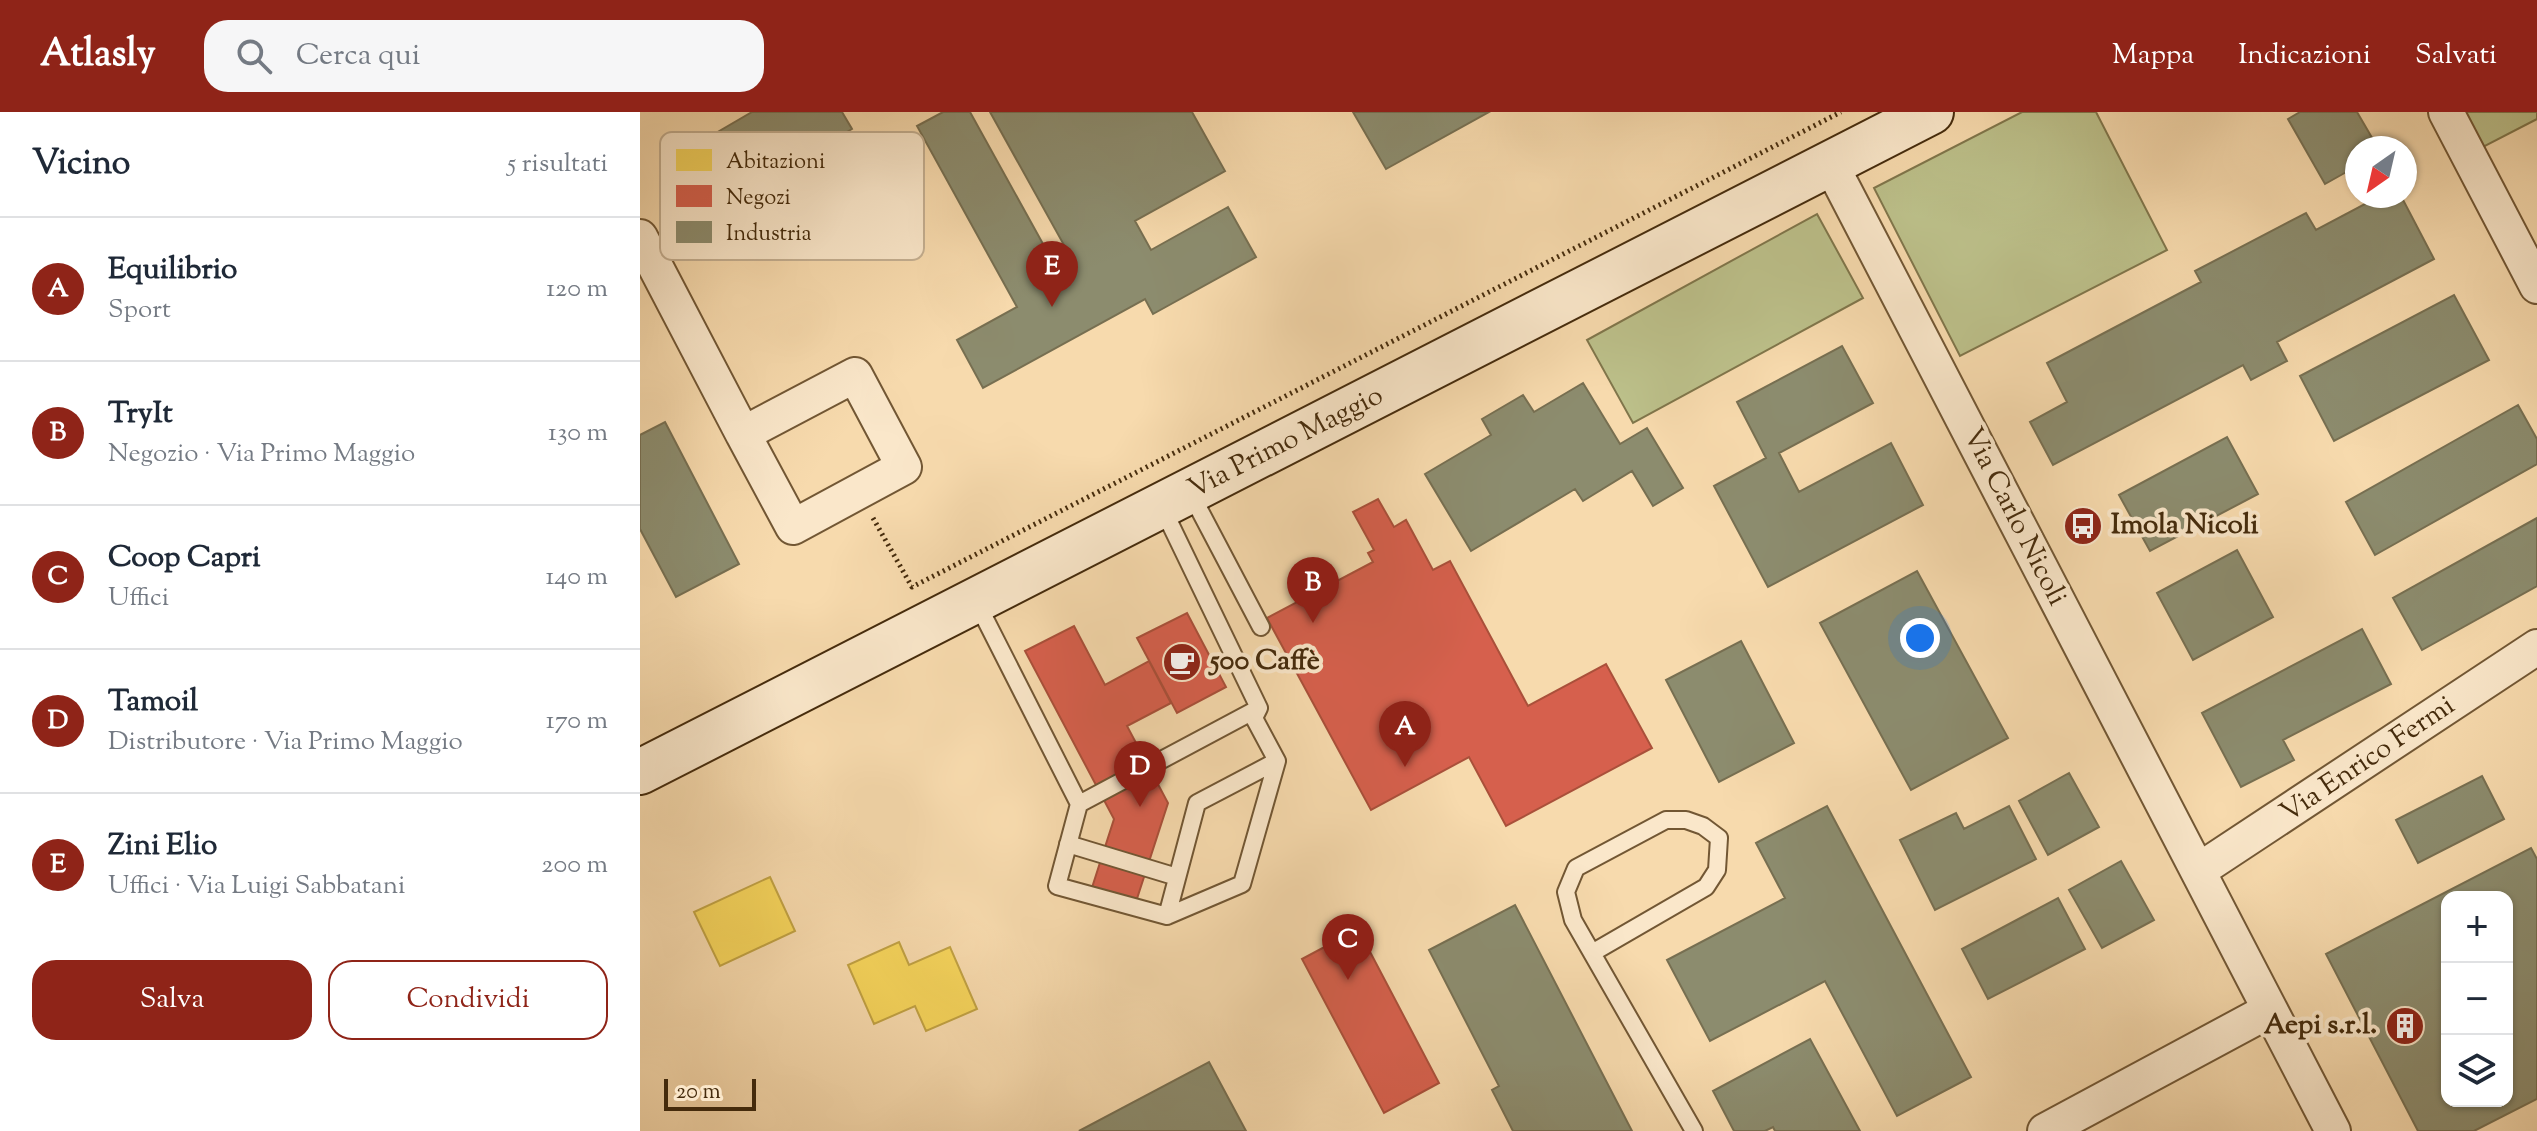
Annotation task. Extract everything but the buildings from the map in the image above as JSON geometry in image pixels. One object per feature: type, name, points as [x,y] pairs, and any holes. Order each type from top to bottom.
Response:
[{"type":"street","name":"Via Primo Maggio","points":[[640,772],[1931,112]]},
{"type":"street","points":[[2446,112],[2537,286]]},
{"type":"street","name":"Via Carlo Nicoli","points":[[1830,163],[2333,1131]]},
{"type":"street","points":[[640,237],[743,434],[793,527],[904,467],[855,375],[743,434]]},
{"type":"street","name":"Via Enrico Fermi","points":[[2198,871],[2537,647]]},
{"type":"street","points":[[2045,1131],[2270,1010]]},
{"type":"lane","points":[[1176,500],[1261,627]]},
{"type":"lane","points":[[977,601],[1079,804],[1057,886],[1167,916],[1242,884],[1277,761],[1254,718],[1259,708],[1176,500]]},
{"type":"lane","points":[[1079,804],[1259,708]]},
{"type":"lane","points":[[1167,916],[1197,803],[1277,761]]},
{"type":"lane","points":[[1592,953],[1706,887],[1717,870],[1719,838],[1703,826],[1686,820],[1666,820],[1576,868],[1566,892],[1573,920],[1694,1131]]},
{"type":"lane","points":[[1068,844],[1177,877]]},
{"type":"path","points":[[859,492],[912,587],[1841,112]]},
{"type":"green space","points":[[2022,112],[2096,112],[2167,250],[1960,356],[1874,188]]},
{"type":"green space","points":[[2465,112],[2537,112],[2537,119],[2483,147]]},
{"type":"green space","points":[[1817,214],[1863,298],[1633,423],[1587,340]]},
{"type":"place","name":"Zini Elio","points":[[1052,307]]},
{"type":"place","name":"Imola Nicoli","points":[[2083,526]]},
{"type":"place","name":"TryIt","points":[[1313,623]]},
{"type":"place","name":"500 Caffè","points":[[1182,662]]},
{"type":"place","name":"Equilibrio","points":[[1405,767]]},
{"type":"place","name":"Tamoil","points":[[1140,807]]},
{"type":"place","name":"Coop Capri","points":[[1348,980]]},
{"type":"place","name":"Aepi s.r.l.","points":[[2405,1026]]}]
